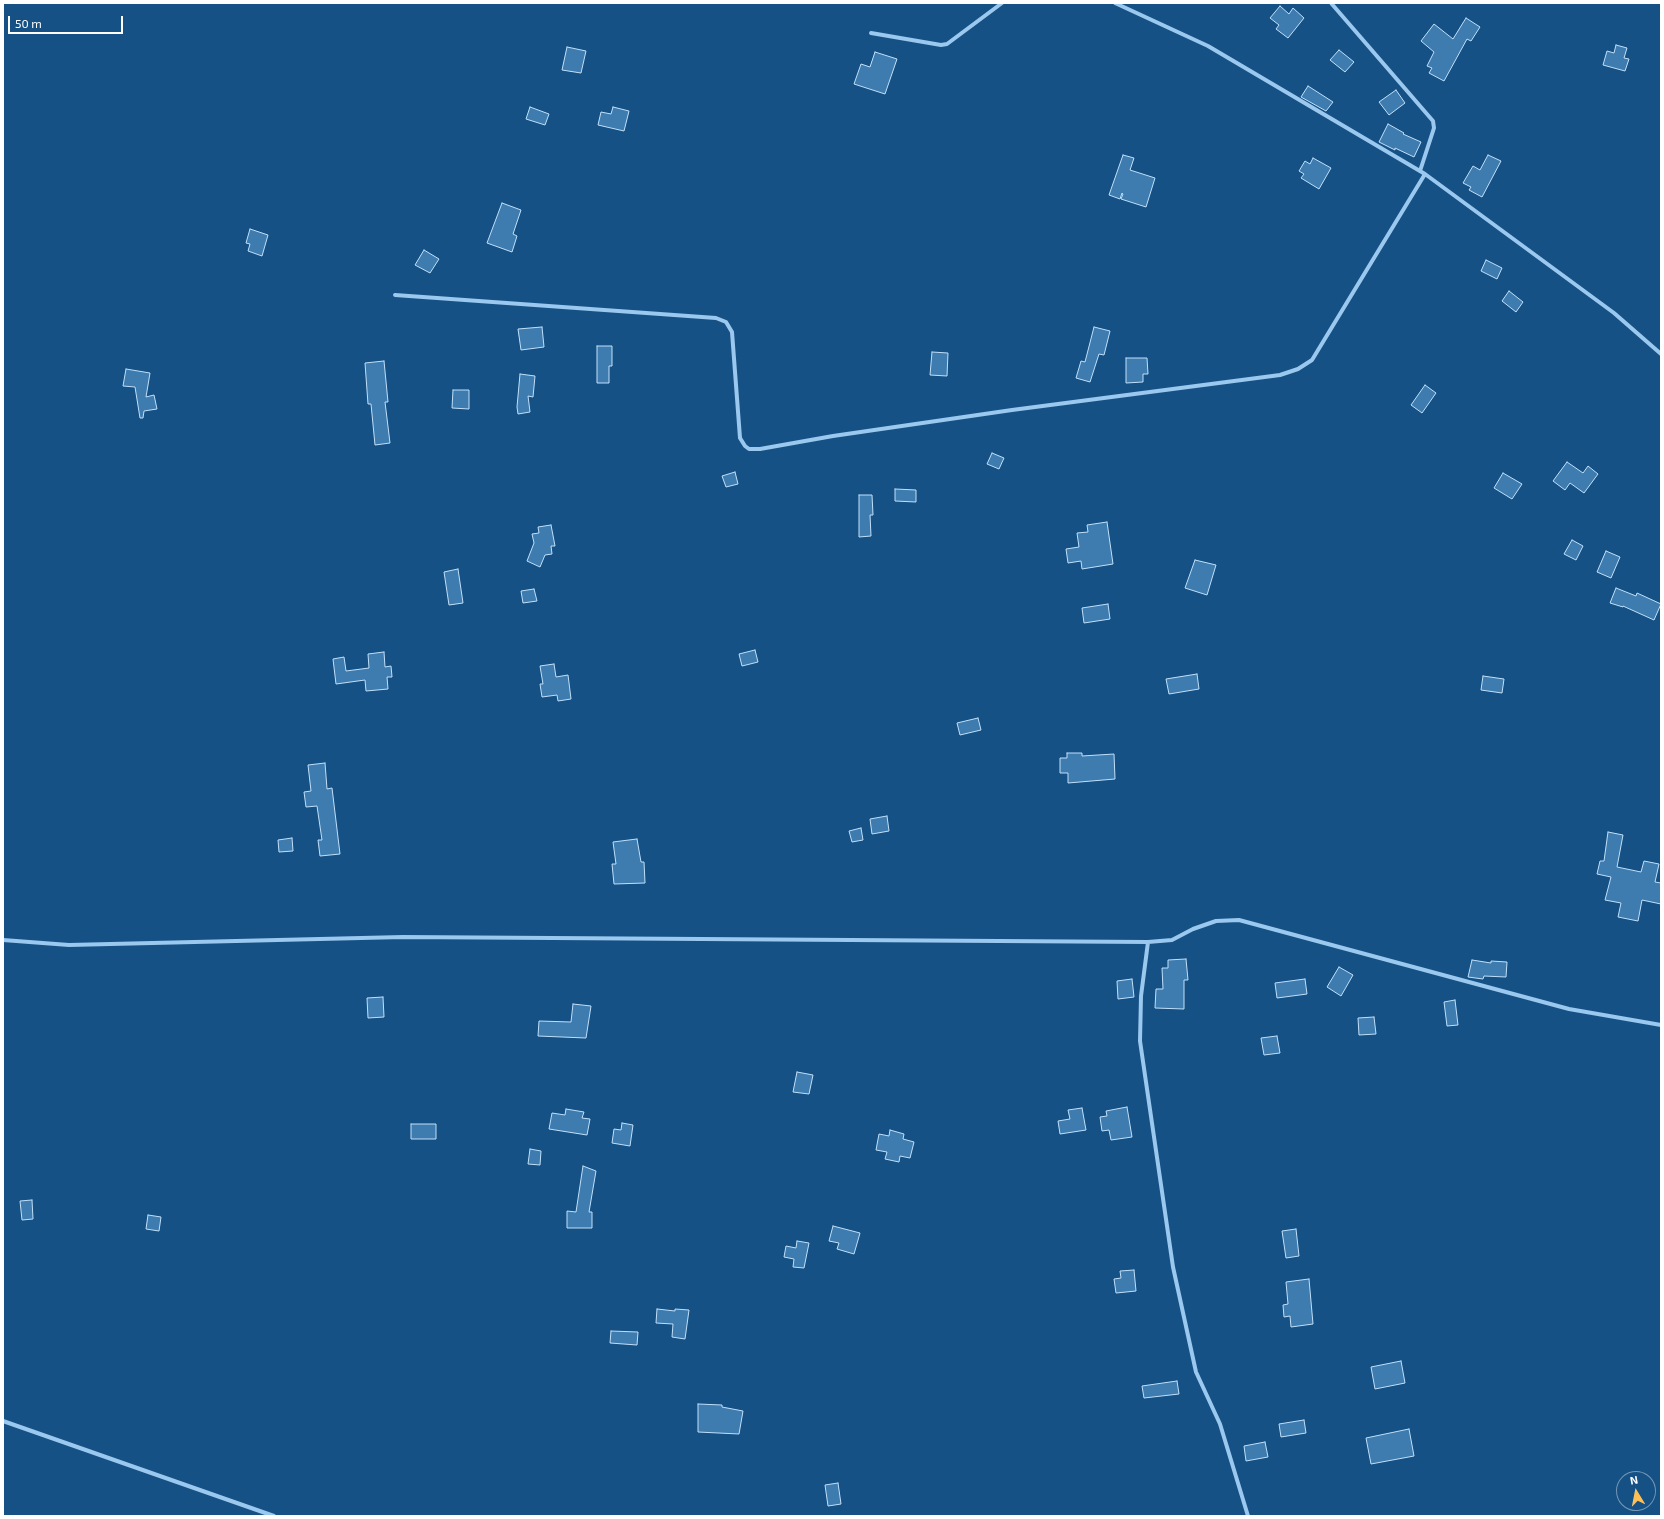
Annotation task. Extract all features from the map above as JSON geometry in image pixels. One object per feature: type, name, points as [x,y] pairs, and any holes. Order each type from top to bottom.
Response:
[{"type":"street","points":[[871,33],[941,46],[948,44],[1002,3]]},
{"type":"street","points":[[1114,3],[1208,46],[1425,174],[1614,313],[1661,354]]},
{"type":"street","points":[[1331,3],[1433,121],[1434,128],[1420,171]]},
{"type":"street","points":[[395,295],[716,318],[726,322],[732,332],[740,438],[742,443],[749,448],[760,449],[833,436],[1004,411],[1280,375],[1298,369],[1312,360],[1425,174]]},
{"type":"street","points":[[3,940],[69,945],[403,937],[1148,942],[1172,940],[1193,929],[1216,921],[1238,920],[1569,1009],[1661,1025]]},
{"type":"street","points":[[1148,942],[1141,996],[1140,1041],[1173,1267],[1196,1372],[1220,1424],[1248,1516]]},
{"type":"street","points":[[3,1421],[274,1516]]},
{"type":"building","points":[[1280,6],[1289,14],[1293,8],[1304,18],[1288,38],[1276,29],[1279,25],[1270,18]]},
{"type":"building","points":[[1466,18],[1480,27],[1471,41],[1467,39],[1444,81],[1429,73],[1432,68],[1427,66],[1434,52],[1421,41],[1434,24],[1453,39]]},
{"type":"building","points":[[1616,45],[1627,48],[1624,58],[1629,59],[1625,71],[1603,65],[1607,51],[1614,53]]},
{"type":"building","points":[[567,47],[586,51],[581,73],[562,70]]},
{"type":"building","points":[[1339,50],[1354,62],[1345,72],[1330,60]]},
{"type":"building","points":[[875,52],[897,59],[885,94],[854,84],[861,64],[870,67]]},
{"type":"building","points":[[1308,86],[1333,102],[1326,111],[1301,97]]},
{"type":"building","points":[[1396,90],[1405,103],[1389,115],[1379,102]]},
{"type":"building","points":[[530,107],[549,114],[545,125],[526,119]]},
{"type":"building","points":[[613,107],[629,111],[624,131],[598,125],[601,112],[611,114]]},
{"type":"building","points":[[1388,124],[1404,133],[1403,134],[1421,142],[1414,157],[1379,142]]},
{"type":"building","points":[[1123,155],[1134,158],[1130,170],[1155,178],[1146,207],[1121,199],[1122,193],[1120,199],[1109,195]]},
{"type":"building","points":[[1488,155],[1501,161],[1482,197],[1469,190],[1471,187],[1463,183],[1473,166],[1480,170]]},
{"type":"building","points":[[1313,158],[1331,168],[1319,189],[1301,178],[1304,174],[1299,171],[1305,161],[1310,164]]},
{"type":"building","points":[[502,203],[521,210],[513,234],[517,236],[512,252],[487,243]]},
{"type":"building","points":[[250,229],[268,235],[262,256],[248,251],[250,244],[246,243]]},
{"type":"building","points":[[424,250],[439,259],[430,273],[415,265]]},
{"type":"building","points":[[1486,260],[1502,268],[1497,279],[1481,271]]},
{"type":"building","points":[[1509,291],[1523,302],[1516,312],[1502,301]]},
{"type":"building","points":[[542,327],[544,347],[521,350],[518,329]]},
{"type":"building","points":[[1094,327],[1110,331],[1104,355],[1099,354],[1090,382],[1076,378],[1081,361],[1085,362]]},
{"type":"building","points":[[597,346],[612,346],[612,366],[609,366],[609,383],[597,383]]},
{"type":"building","points":[[932,352],[948,353],[947,376],[930,375]]},
{"type":"building","points":[[1126,358],[1147,358],[1148,374],[1143,374],[1143,382],[1126,383]]},
{"type":"building","points":[[384,361],[388,402],[385,402],[390,443],[375,445],[371,404],[368,404],[365,363]]},
{"type":"building","points":[[126,369],[150,373],[146,397],[154,395],[157,409],[144,411],[143,418],[140,418],[135,387],[123,386]]},
{"type":"building","points":[[520,374],[535,376],[533,397],[528,396],[530,412],[518,414],[517,407]]},
{"type":"building","points":[[1425,385],[1436,393],[1422,413],[1411,405]]},
{"type":"building","points":[[453,390],[469,390],[469,409],[452,408]]},
{"type":"building","points":[[992,453],[1004,458],[999,469],[987,464]]},
{"type":"building","points":[[1567,462],[1583,473],[1588,466],[1598,474],[1584,493],[1570,483],[1565,490],[1553,481]]},
{"type":"building","points":[[735,472],[738,484],[726,487],[722,476]]},
{"type":"building","points":[[1503,473],[1522,484],[1512,499],[1494,488]]},
{"type":"building","points":[[895,489],[916,490],[916,502],[895,501]]},
{"type":"building","points":[[859,495],[872,495],[873,515],[870,515],[871,536],[859,537]]},
{"type":"building","points":[[1107,522],[1113,564],[1082,569],[1081,561],[1068,563],[1066,549],[1079,547],[1077,533],[1088,532],[1087,525]]},
{"type":"building","points":[[551,525],[555,546],[551,546],[552,554],[545,555],[540,567],[527,561],[534,543],[532,534],[539,533],[538,527]]},
{"type":"building","points":[[1572,540],[1583,546],[1576,560],[1564,554]]},
{"type":"building","points":[[1606,551],[1620,557],[1611,578],[1597,572]]},
{"type":"building","points":[[1195,560],[1216,565],[1207,595],[1185,588]]},
{"type":"building","points":[[458,569],[463,603],[449,605],[444,572]]},
{"type":"building","points":[[1616,588],[1636,596],[1637,593],[1661,604],[1654,620],[1623,606],[1610,603]]},
{"type":"building","points":[[534,589],[537,601],[523,603],[521,591]]},
{"type":"building","points":[[1108,604],[1110,619],[1084,623],[1082,608]]},
{"type":"building","points":[[755,650],[758,662],[742,666],[739,654]]},
{"type":"building","points":[[384,652],[385,667],[391,666],[392,677],[387,677],[388,689],[366,691],[365,680],[336,684],[333,659],[344,657],[346,671],[369,668],[368,654]]},
{"type":"building","points":[[554,664],[556,677],[568,675],[571,699],[558,701],[557,695],[542,697],[540,684],[543,684],[540,666]]},
{"type":"building","points":[[1197,674],[1199,689],[1169,694],[1166,679]]},
{"type":"building","points":[[1483,676],[1504,679],[1502,693],[1481,690]]},
{"type":"building","points":[[978,718],[981,730],[960,735],[957,723]]},
{"type":"building","points":[[1067,753],[1082,753],[1082,756],[1114,754],[1115,779],[1068,783],[1068,773],[1060,773],[1060,758],[1067,758]]},
{"type":"building","points":[[325,763],[327,789],[332,788],[340,854],[320,856],[318,840],[322,840],[317,806],[306,807],[304,792],[311,791],[308,765]]},
{"type":"building","points":[[887,816],[889,831],[872,834],[870,819]]},
{"type":"building","points":[[861,828],[863,840],[852,842],[849,831]]},
{"type":"building","points":[[1608,832],[1623,835],[1617,867],[1641,872],[1644,861],[1659,864],[1655,882],[1661,883],[1661,904],[1642,900],[1638,921],[1618,917],[1621,903],[1605,900],[1611,877],[1597,874],[1600,861],[1604,861]]},
{"type":"building","points":[[292,838],[293,851],[279,852],[278,840]]},
{"type":"building","points":[[637,839],[641,862],[644,862],[645,883],[614,884],[612,864],[616,864],[613,842]]},
{"type":"building","points":[[1186,959],[1188,980],[1184,980],[1184,1009],[1155,1008],[1156,989],[1163,989],[1162,968],[1168,968],[1168,960]]},
{"type":"building","points":[[1472,960],[1491,963],[1491,961],[1507,962],[1506,977],[1484,976],[1483,979],[1468,977]]},
{"type":"building","points":[[1339,967],[1353,975],[1341,996],[1327,987]]},
{"type":"building","points":[[1132,979],[1134,997],[1118,999],[1117,981]]},
{"type":"building","points":[[1305,979],[1307,994],[1277,998],[1275,983]]},
{"type":"building","points":[[383,997],[384,1017],[368,1018],[367,998]]},
{"type":"building","points":[[1455,1000],[1458,1025],[1447,1026],[1444,1002]]},
{"type":"building","points":[[573,1004],[591,1006],[586,1038],[538,1036],[539,1021],[571,1022]]},
{"type":"building","points":[[1374,1017],[1376,1034],[1359,1035],[1358,1018]]},
{"type":"building","points":[[1277,1036],[1280,1053],[1264,1055],[1261,1038]]},
{"type":"building","points":[[797,1072],[813,1075],[809,1094],[793,1092]]},
{"type":"building","points":[[1127,1107],[1132,1137],[1111,1140],[1109,1130],[1102,1131],[1100,1117],[1107,1116],[1106,1111]]},
{"type":"building","points":[[1082,1108],[1086,1130],[1060,1134],[1058,1121],[1070,1119],[1068,1110]]},
{"type":"building","points":[[566,1109],[584,1112],[582,1118],[590,1119],[587,1135],[549,1129],[552,1113],[565,1115]]},
{"type":"building","points":[[622,1123],[633,1125],[630,1146],[612,1143],[614,1129],[621,1130]]},
{"type":"building","points":[[411,1124],[436,1124],[436,1139],[411,1139]]},
{"type":"building","points":[[890,1130],[904,1134],[903,1139],[914,1142],[910,1158],[900,1156],[899,1162],[885,1159],[887,1152],[876,1150],[879,1134],[889,1136]]},
{"type":"building","points":[[530,1149],[541,1151],[540,1165],[528,1164]]},
{"type":"building","points":[[583,1166],[596,1171],[589,1212],[592,1212],[592,1228],[567,1228],[567,1211],[576,1212]]},
{"type":"building","points":[[32,1200],[33,1219],[22,1220],[20,1201]]},
{"type":"building","points":[[148,1215],[161,1217],[159,1231],[146,1229]]},
{"type":"building","points":[[833,1226],[860,1233],[854,1254],[837,1249],[839,1243],[829,1241]]},
{"type":"building","points":[[1296,1229],[1299,1256],[1286,1258],[1282,1231]]},
{"type":"building","points":[[797,1241],[809,1243],[804,1268],[793,1267],[794,1259],[784,1257],[786,1246],[796,1248]]},
{"type":"building","points":[[1134,1270],[1136,1291],[1116,1293],[1114,1279],[1121,1278],[1120,1271]]},
{"type":"building","points":[[1309,1279],[1313,1324],[1291,1327],[1290,1316],[1284,1317],[1283,1305],[1288,1304],[1286,1282]]},
{"type":"building","points":[[657,1309],[675,1311],[675,1309],[689,1310],[685,1339],[672,1337],[673,1324],[656,1323]]},
{"type":"building","points":[[611,1331],[638,1332],[637,1345],[610,1343]]},
{"type":"building","points":[[1401,1361],[1405,1383],[1375,1389],[1371,1367]]},
{"type":"building","points":[[1177,1381],[1179,1394],[1144,1398],[1142,1386]]},
{"type":"building","points":[[698,1404],[722,1405],[722,1407],[743,1411],[739,1434],[698,1432]]},
{"type":"building","points":[[1304,1420],[1306,1433],[1281,1437],[1279,1424]]},
{"type":"building","points":[[1409,1429],[1414,1456],[1371,1464],[1366,1438]]},
{"type":"building","points":[[1265,1442],[1268,1457],[1246,1461],[1244,1446]]},
{"type":"building","points":[[838,1483],[841,1504],[828,1506],[825,1485]]}]
